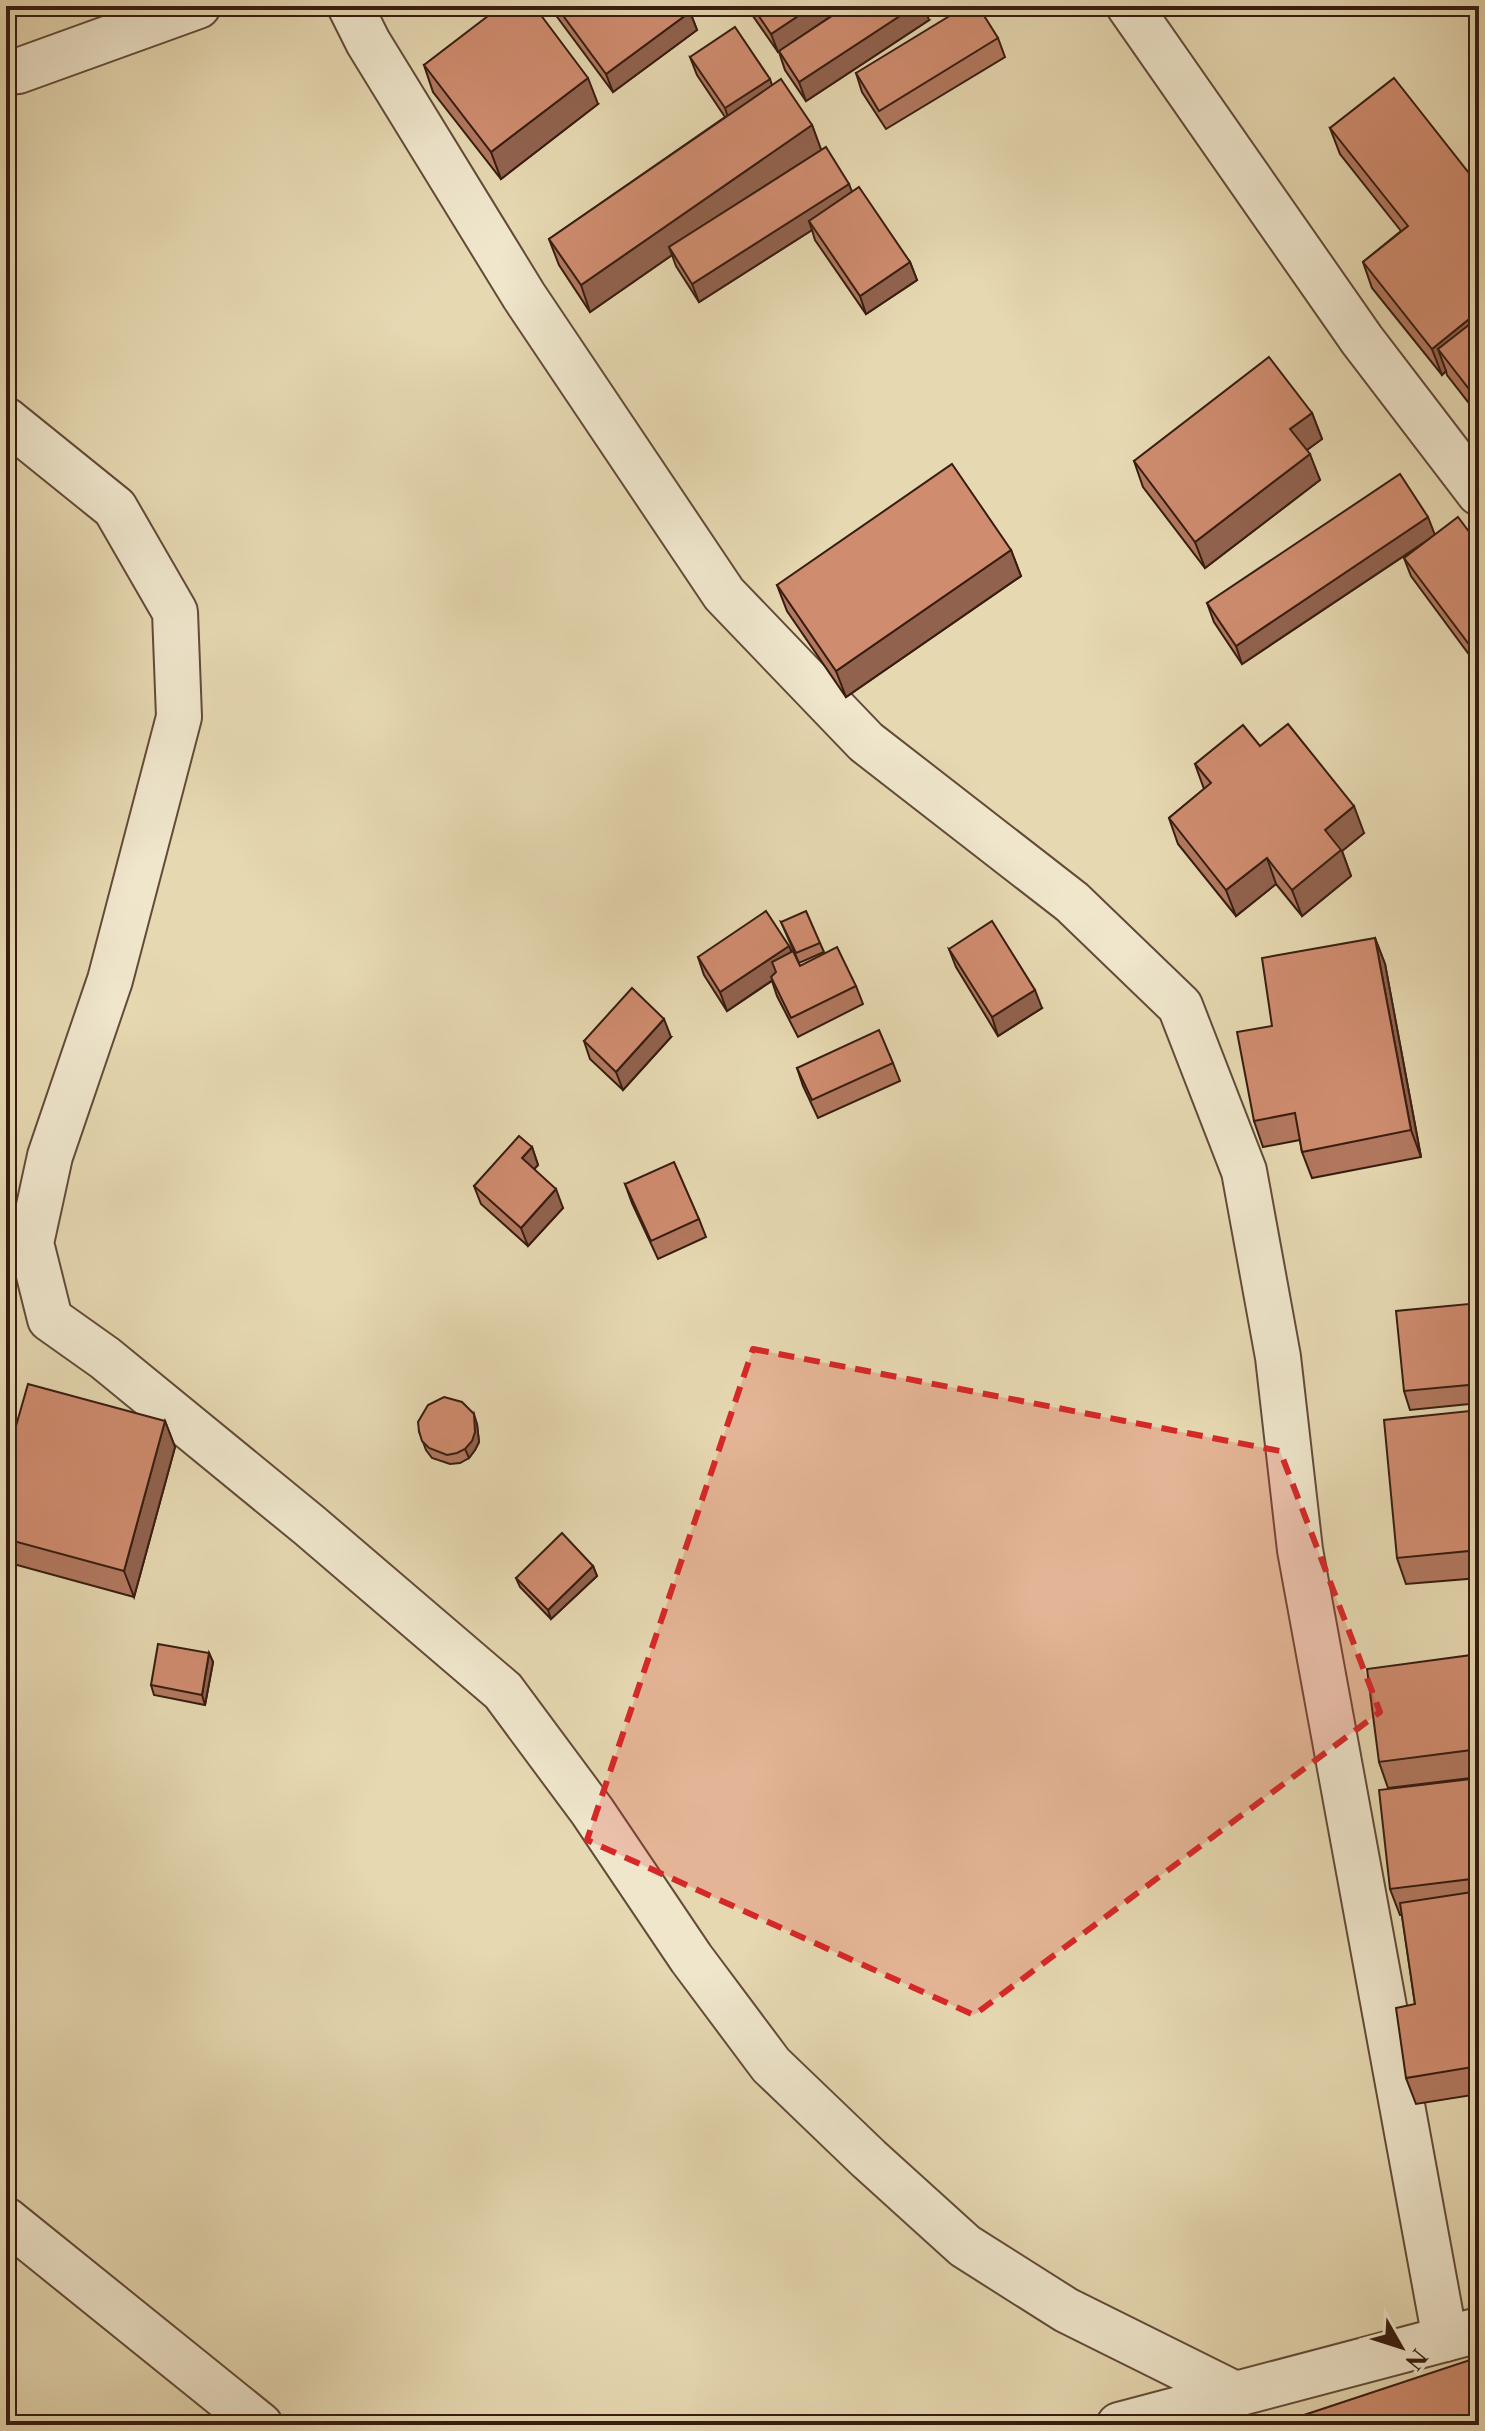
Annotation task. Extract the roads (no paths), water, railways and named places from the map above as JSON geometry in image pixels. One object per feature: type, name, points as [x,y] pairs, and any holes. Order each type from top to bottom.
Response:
[{"type":"street","points":[[6,72],[18,71],[198,6]]},
{"type":"street","points":[[350,6],[368,42],[524,296],[724,594],[866,742],[1072,902],[1180,1006],[1244,1171],[1278,1357],[1300,1550],[1462,2335],[1119,2425]]},
{"type":"street","points":[[1129,6],[1362,340],[1479,493]]},
{"type":"street","points":[[6,420],[115,508],[175,612],[179,717],[110,980],[50,1156],[31,1243],[50,1319],[105,1358],[309,1525],[503,1691],[592,1811],[691,1958],[771,2065],[869,2159],[965,2246],[1066,2310],[1235,2394]]},
{"type":"street","points":[[6,2220],[260,2425]]}]
